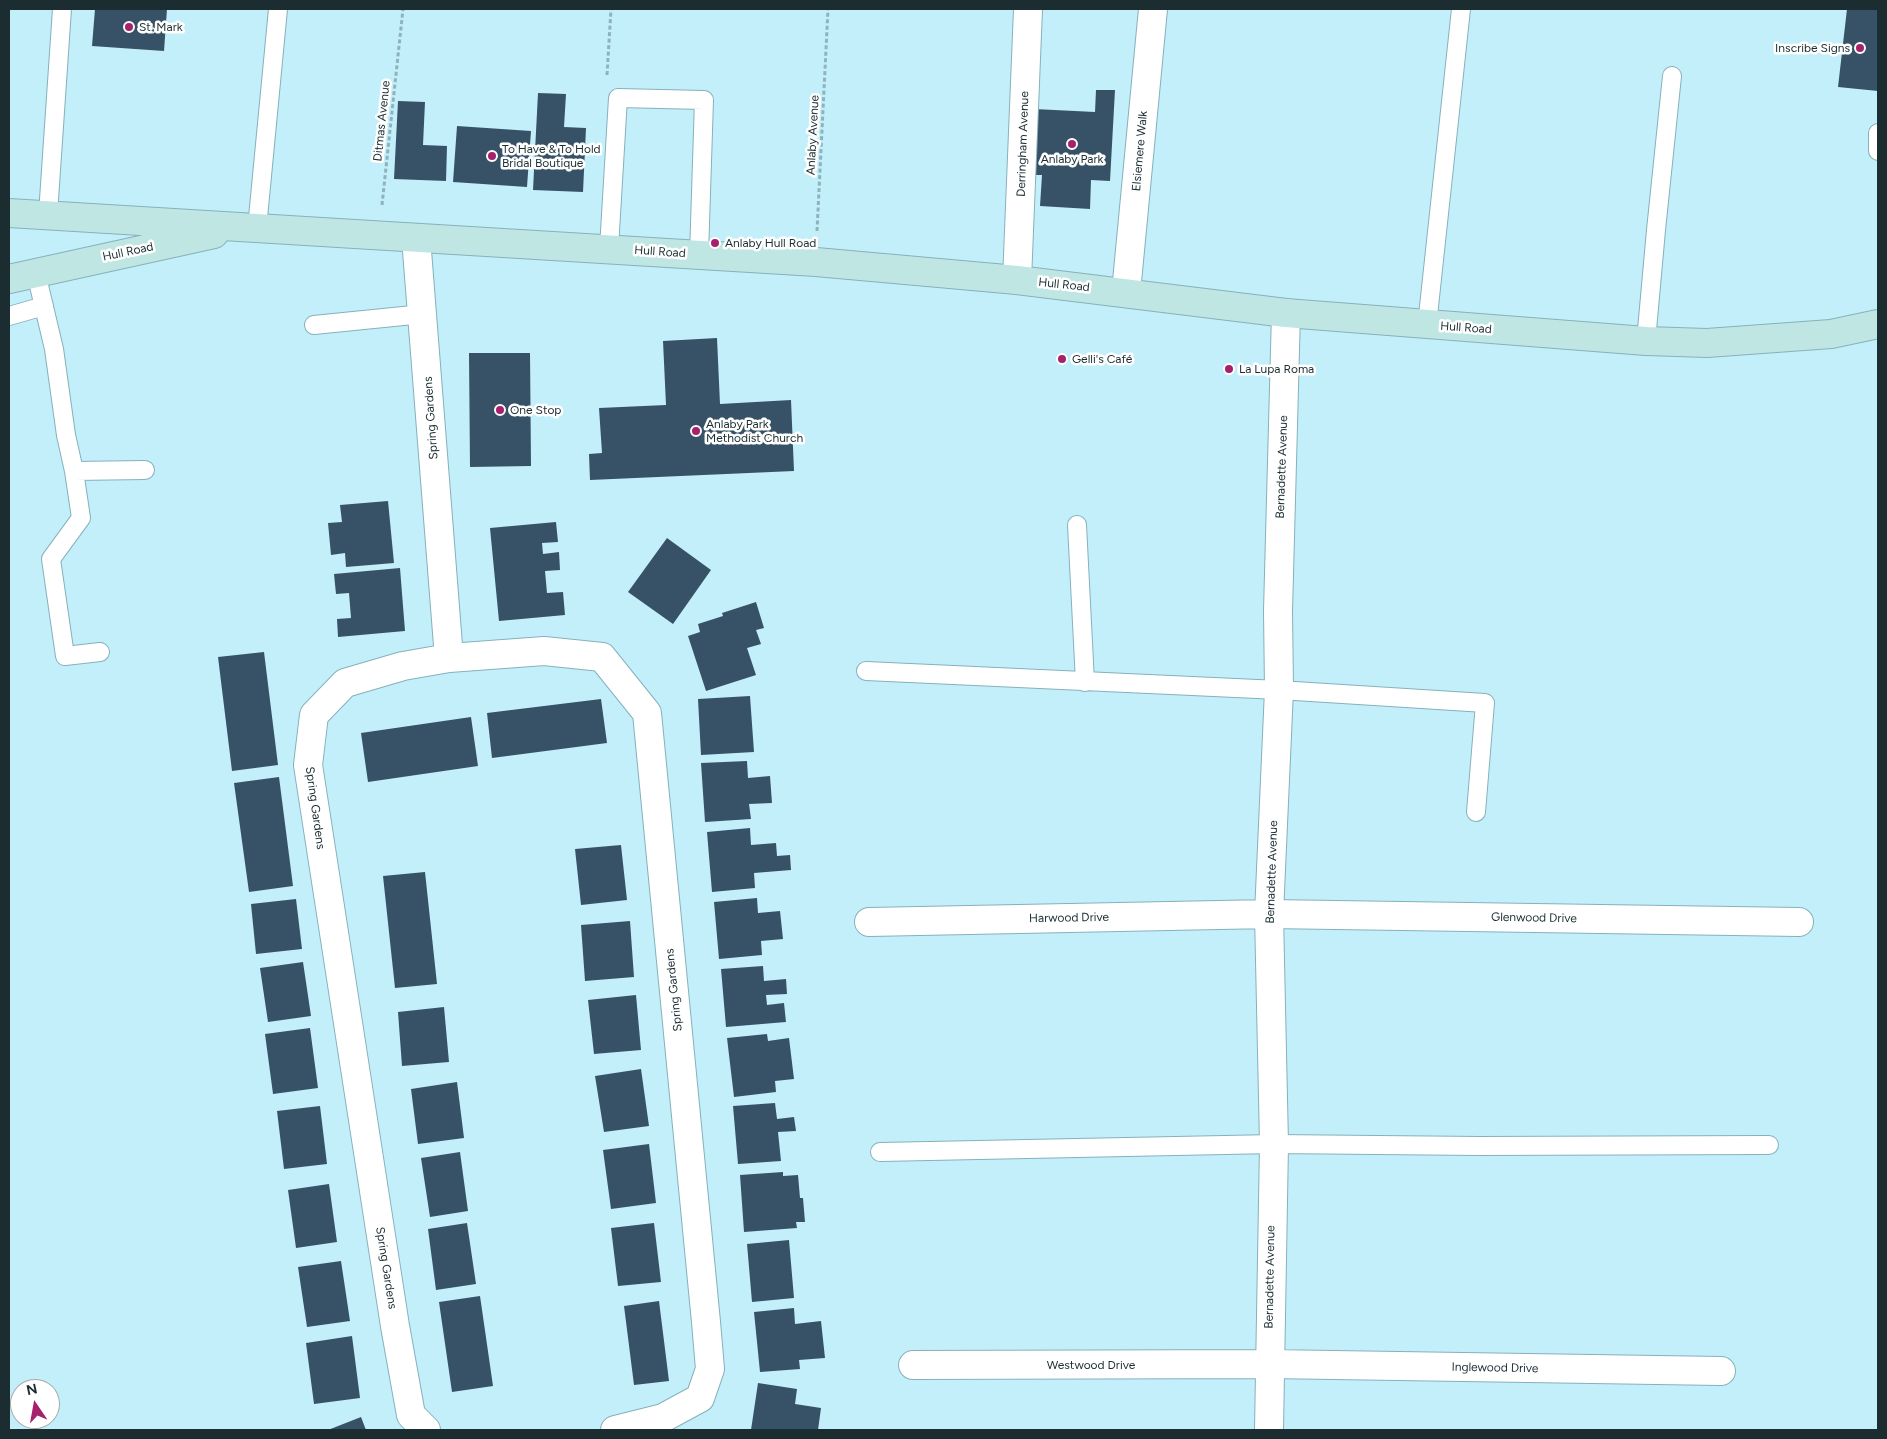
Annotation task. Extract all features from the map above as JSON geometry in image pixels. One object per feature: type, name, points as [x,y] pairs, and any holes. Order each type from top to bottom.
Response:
[{"type":"main road","name":"Hull Road","points":[[9,213],[816,262],[1126,292],[1286,314],[1646,340],[1707,343],[1831,334],[1878,324]]},
{"type":"main road","name":"Hull Road","points":[[9,279],[252,227]]},
{"type":"street","name":"Derringham Avenue","points":[[1017,280],[1028,9]]},
{"type":"street","name":"Elsiemere Walk","points":[[1126,292],[1154,9]]},
{"type":"street","name":"Spring Gardens","points":[[416,238],[449,658]]},
{"type":"street","name":"Bernadette Avenue","points":[[1268,1430],[1274,1144],[1269,914],[1279,690],[1278,611],[1286,314]]},
{"type":"street","name":"Spring Gardens","points":[[426,1430],[411,1416],[396,1335],[308,765],[314,715],[345,683],[404,666],[449,658],[544,651],[602,657],[647,713],[710,1369],[700,1398],[663,1418],[615,1430]]},
{"type":"street","name":"Harwood Drive","points":[[869,922],[1269,914]]},
{"type":"street","name":"Glenwood Drive","points":[[1269,914],[1799,922]]},
{"type":"street","name":"Westwood Drive","points":[[913,1365],[1269,1364]]},
{"type":"street","name":"Inglewood Drive","points":[[1269,1364],[1721,1371]]},
{"type":"lane","points":[[48,214],[62,9]]},
{"type":"lane","points":[[252,227],[278,9]]},
{"type":"lane","points":[[1427,325],[1461,9]]},
{"type":"lane","points":[[1646,340],[1672,76]]},
{"type":"lane","points":[[609,248],[618,98],[704,100],[699,254]]},
{"type":"lane","points":[[1878,133],[1878,151]]},
{"type":"lane","points":[[36,273],[54,349],[66,435],[82,518],[51,559],[65,656],[100,652]]},
{"type":"lane","points":[[9,316],[44,306]]},
{"type":"lane","points":[[314,326],[423,314]]},
{"type":"lane","points":[[74,472],[145,470]]},
{"type":"lane","points":[[1077,525],[1085,682]]},
{"type":"lane","points":[[866,671],[1279,690],[1485,703],[1476,812]]},
{"type":"lane","points":[[880,1152],[1274,1144],[1479,1146],[1770,1145]]},
{"type":"path","name":"Ditmas Avenue","points":[[379,236],[402,9]]},
{"type":"path","name":"Anlaby Avenue","points":[[816,262],[828,9]]},
{"type":"building","name":"St. Mark","points":[[95,9],[167,9],[164,51],[92,46]]},
{"type":"building","name":"Inscribe Signs","points":[[1847,9],[1878,9],[1878,91],[1838,87]]},
{"type":"building","name":"Anlaby Park","points":[[1096,90],[1115,90],[1110,181],[1091,180],[1090,209],[1040,206],[1042,175],[1031,175],[1034,109],[1095,112]]},
{"type":"building","points":[[538,93],[566,94],[564,127],[586,128],[583,192],[533,190]]},
{"type":"building","points":[[398,101],[425,102],[423,145],[447,146],[446,181],[394,179]]},
{"type":"building","points":[[457,126],[531,131],[527,187],[453,182]]},
{"type":"building","name":"Anlaby Park Methodist Church","points":[[717,338],[720,404],[791,400],[794,471],[590,480],[589,454],[602,453],[599,408],[666,405],[663,341]]},
{"type":"building","name":"One Stop","points":[[469,353],[530,353],[531,466],[470,467]]},
{"type":"building","points":[[388,501],[394,563],[346,567],[345,553],[331,555],[328,523],[342,522],[340,505]]},
{"type":"building","points":[[556,522],[558,542],[542,543],[543,554],[559,552],[560,570],[545,571],[547,593],[563,592],[565,615],[499,621],[490,528]]},
{"type":"building","points":[[667,538],[711,570],[673,624],[628,592]]},
{"type":"building","points":[[400,568],[405,631],[338,637],[337,619],[351,618],[349,593],[336,594],[334,574]]},
{"type":"building","points":[[756,602],[764,628],[756,630],[761,644],[747,648],[756,675],[706,691],[688,636],[700,632],[698,624],[723,616],[722,613]]},
{"type":"building","points":[[264,652],[278,765],[232,771],[218,657]]},
{"type":"building","points":[[750,696],[754,752],[701,755],[698,699]]},
{"type":"building","points":[[601,699],[607,743],[492,758],[487,713]]},
{"type":"building","points":[[471,717],[478,766],[368,782],[361,733]]},
{"type":"building","points":[[747,761],[748,778],[770,776],[772,803],[749,804],[751,819],[705,822],[701,763]]},
{"type":"building","points":[[279,777],[293,886],[249,892],[234,783]]},
{"type":"building","points":[[750,828],[751,845],[776,843],[777,856],[790,855],[791,870],[754,873],[755,888],[712,892],[707,832]]},
{"type":"building","points":[[621,845],[627,900],[581,905],[575,849]]},
{"type":"building","points":[[425,872],[437,984],[395,988],[383,876]]},
{"type":"building","points":[[757,898],[758,913],[780,911],[783,939],[761,941],[762,955],[719,959],[714,902]]},
{"type":"building","points":[[296,899],[302,949],[256,954],[251,904]]},
{"type":"building","points":[[630,921],[634,977],[585,981],[581,925]]},
{"type":"building","points":[[303,962],[311,1016],[268,1022],[260,968]]},
{"type":"building","points":[[763,966],[764,981],[786,979],[787,994],[766,995],[767,1005],[784,1003],[786,1022],[726,1027],[721,969]]},
{"type":"building","points":[[636,995],[641,1050],[594,1054],[588,1000]]},
{"type":"building","points":[[444,1007],[449,1062],[402,1066],[398,1012]]},
{"type":"building","points":[[310,1028],[318,1088],[273,1094],[265,1034]]},
{"type":"building","points":[[767,1034],[768,1041],[789,1038],[794,1079],[775,1081],[776,1092],[734,1097],[727,1038]]},
{"type":"building","points":[[641,1069],[649,1126],[604,1132],[595,1076]]},
{"type":"building","points":[[457,1082],[464,1138],[418,1144],[411,1089]]},
{"type":"building","points":[[775,1103],[777,1119],[794,1117],[796,1131],[778,1132],[781,1161],[738,1164],[733,1106]]},
{"type":"building","points":[[320,1106],[327,1164],[284,1169],[277,1111]]},
{"type":"building","points":[[649,1144],[656,1203],[611,1209],[603,1150]]},
{"type":"building","points":[[460,1152],[468,1211],[430,1217],[421,1158]]},
{"type":"building","points":[[783,1172],[783,1176],[798,1175],[800,1198],[803,1198],[805,1222],[796,1222],[797,1228],[744,1232],[740,1175]]},
{"type":"building","points":[[329,1184],[337,1242],[296,1248],[288,1190]]},
{"type":"building","points":[[467,1223],[476,1284],[436,1290],[428,1229]]},
{"type":"building","points":[[654,1223],[661,1282],[618,1286],[611,1228]]},
{"type":"building","points":[[789,1240],[794,1298],[752,1302],[747,1244]]},
{"type":"building","points":[[341,1261],[350,1321],[307,1327],[298,1267]]},
{"type":"building","points":[[480,1296],[493,1386],[452,1392],[439,1302]]},
{"type":"building","points":[[659,1301],[669,1381],[634,1385],[624,1306]]},
{"type":"building","points":[[794,1308],[795,1324],[821,1321],[825,1358],[799,1360],[800,1369],[760,1372],[754,1312]]},
{"type":"building","points":[[352,1336],[360,1398],[314,1404],[306,1343]]},
{"type":"building","points":[[758,1383],[797,1389],[795,1404],[821,1408],[818,1430],[751,1430]]},
{"type":"building","points":[[361,1417],[366,1430],[328,1430]]},
{"type":"place","name":"St. Mark","points":[[129,27]]},
{"type":"place","name":"Inscribe Signs","points":[[1860,48]]},
{"type":"place","name":"Anlaby Park","points":[[1072,144]]},
{"type":"place","name":"To Have & To Hold Bridal Boutique","points":[[492,156]]},
{"type":"place","name":"Anlaby Hull Road","points":[[715,243]]},
{"type":"place","name":"Gelli's Café","points":[[1062,359]]},
{"type":"place","name":"La Lupa Roma","points":[[1229,369]]},
{"type":"place","name":"One Stop","points":[[500,410]]},
{"type":"place","name":"Anlaby Park Methodist Church","points":[[696,431]]}]
